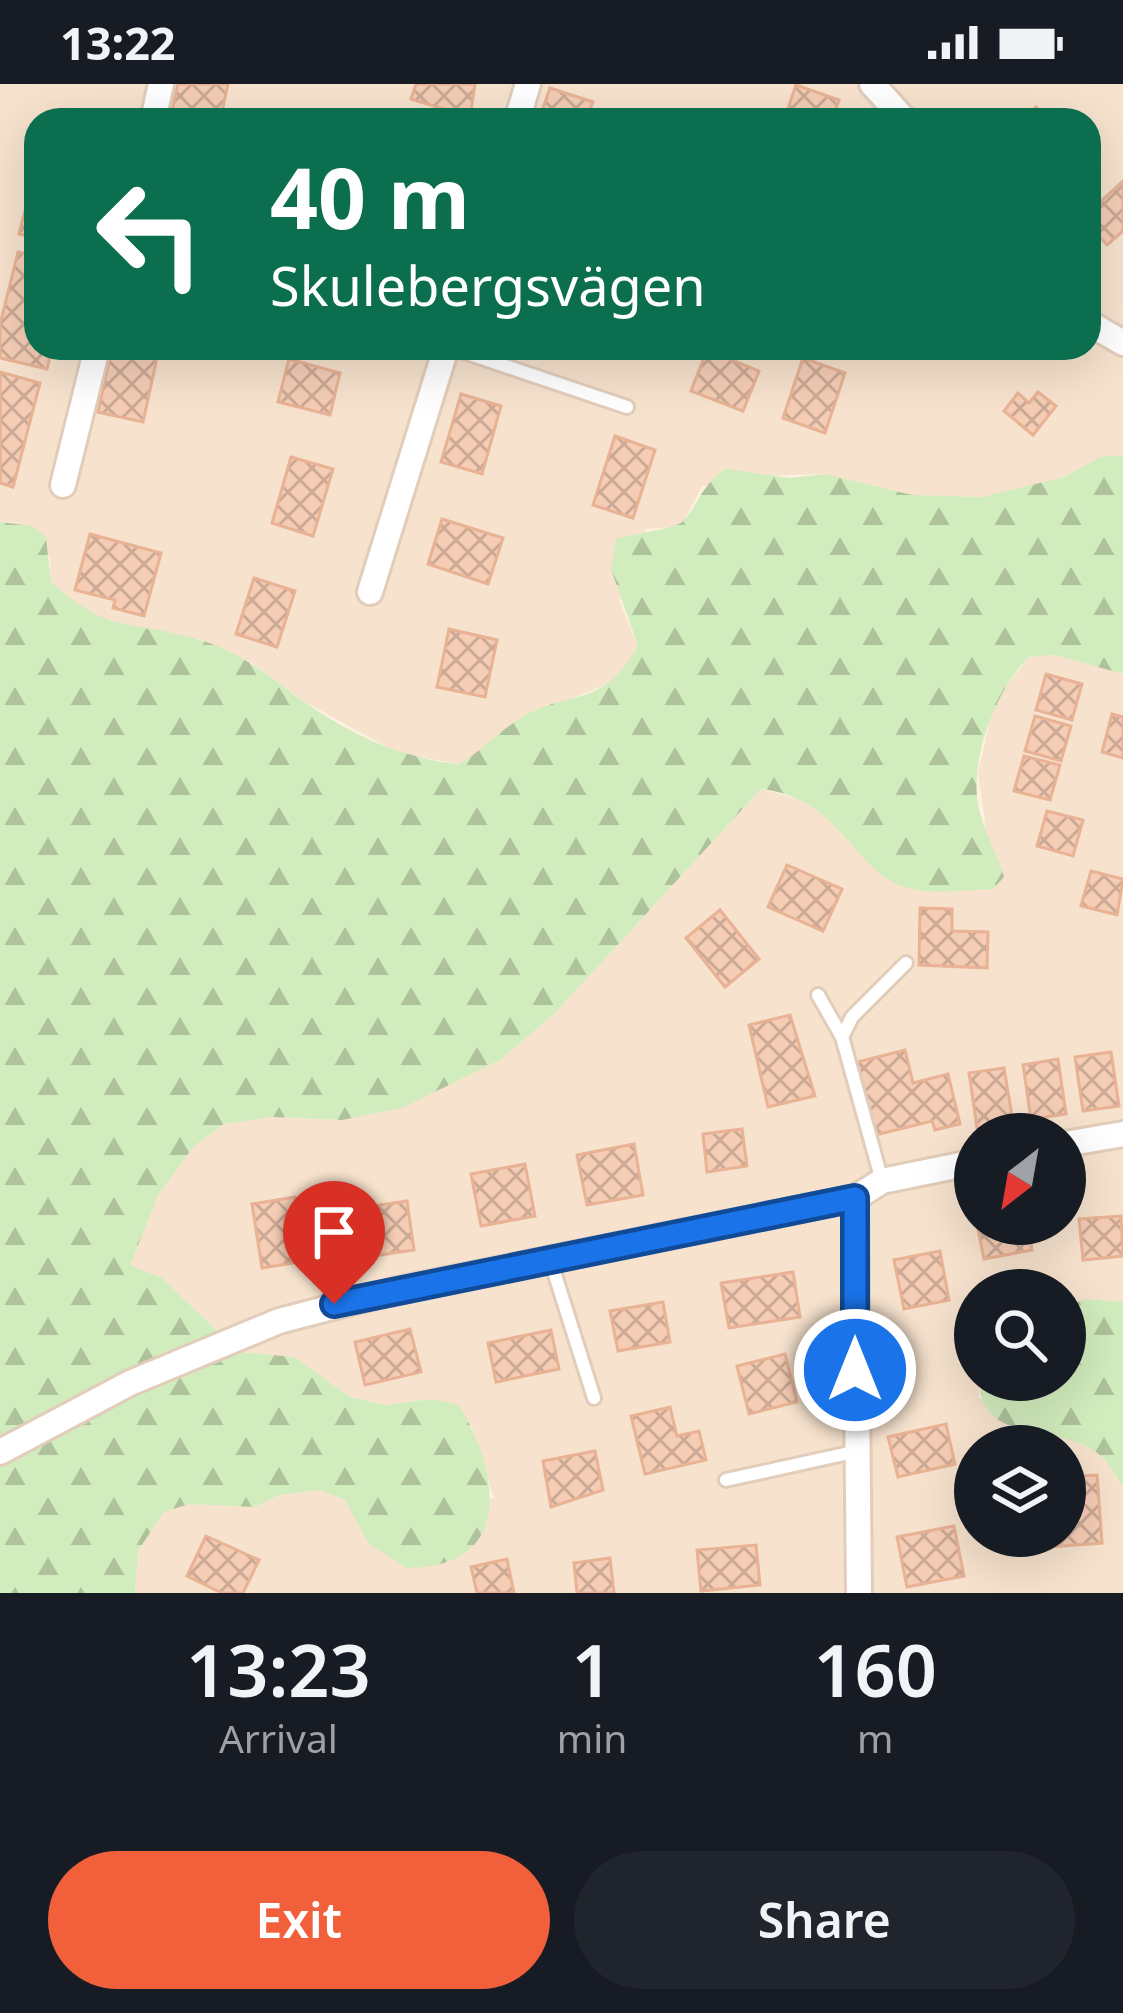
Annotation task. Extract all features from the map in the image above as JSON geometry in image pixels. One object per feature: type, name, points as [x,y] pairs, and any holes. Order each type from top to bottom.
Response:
[{"type":"street","points":[[63,485],[94,360]]},
{"type":"street","points":[[370,592],[445,360]]},
{"type":"street","points":[[1086,1140],[1123,1134]]},
{"type":"street","points":[[0,1452],[64,1415],[279,1321],[550,1259],[855,1198],[882,1181],[954,1166]]},
{"type":"street","points":[[855,1198],[859,1593]]},
{"type":"lane","points":[[485,360],[627,407]]},
{"type":"lane","points":[[842,1037],[852,1017],[906,963]]},
{"type":"lane","points":[[818,995],[842,1037],[882,1181]]},
{"type":"lane","points":[[550,1259],[594,1398]]},
{"type":"lane","points":[[726,1480],[858,1451]]},
{"type":"shaded area","points":[[0,84],[1123,84],[1123,455],[1100,457],[1064,477],[982,497],[912,495],[825,474],[759,476],[702,486],[684,521],[674,527],[646,529],[619,601],[638,646],[620,679],[521,719],[492,746],[460,764],[398,753],[307,703],[251,663],[202,640],[148,632],[84,612],[51,582],[50,558],[32,526],[0,522]]},
{"type":"shaded area","points":[[1055,655],[1123,674],[1123,1302],[1086,1299],[1086,1269],[954,1269],[954,1401],[988,1401],[1041,1425],[954,1425],[954,1557],[1086,1557],[1086,1445],[1109,1465],[1123,1487],[1123,1593],[135,1593],[138,1552],[164,1512],[189,1504],[255,1507],[279,1495],[320,1490],[345,1500],[355,1515],[494,1498],[472,1427],[432,1399],[385,1405],[350,1397],[293,1357],[239,1352],[162,1278],[129,1265],[158,1195],[194,1146],[224,1124],[271,1117],[342,1120],[401,1108],[500,1060],[554,1014],[761,789],[802,800],[840,826],[872,866],[905,888],[934,889],[986,828],[978,773],[994,702],[1029,657]]},
{"type":"green space","points":[[1123,455],[1123,674],[1055,655],[1029,657],[1006,687],[988,725],[978,767],[980,814],[1004,877],[993,889],[938,892],[907,888],[874,868],[811,807],[761,789],[554,1014],[500,1060],[402,1108],[342,1120],[271,1117],[224,1124],[194,1146],[158,1195],[130,1265],[162,1278],[239,1352],[294,1357],[350,1397],[385,1405],[432,1399],[459,1405],[473,1431],[489,1486],[489,1511],[482,1534],[467,1552],[442,1563],[407,1568],[369,1544],[345,1500],[319,1490],[279,1495],[255,1507],[189,1504],[164,1512],[138,1551],[135,1593],[0,1593],[0,522],[32,526],[46,538],[51,582],[90,611],[217,646],[360,735],[418,757],[459,764],[521,718],[598,689],[624,667],[638,646],[611,569],[616,539],[682,522],[725,469],[790,478],[825,474],[912,495],[982,497],[1064,477],[1100,457]]},
{"type":"green space","points":[[1086,1299],[1123,1302],[1123,1487],[1106,1461],[1086,1446],[1086,1425],[1010,1425],[991,1414],[984,1401],[1086,1401]]},
{"type":"building","points":[[178,84],[228,84],[223,108],[173,108]]},
{"type":"building","points":[[416,84],[475,84],[471,108],[440,108],[411,99]]},
{"type":"building","points":[[796,85],[839,100],[836,108],[788,108]]},
{"type":"building","points":[[550,88],[593,102],[591,108],[543,108]]},
{"type":"building","points":[[1123,181],[1123,231],[1107,245],[1101,238],[1101,201]]},
{"type":"building","points":[[18,252],[24,253],[24,360],[49,360],[47,369],[0,358],[0,325]]},
{"type":"building","points":[[109,360],[156,360],[143,422],[98,412]]},
{"type":"building","points":[[289,360],[340,373],[330,415],[278,402]]},
{"type":"building","points":[[703,360],[732,360],[759,371],[743,411],[691,391]]},
{"type":"building","points":[[802,360],[845,373],[825,433],[783,418]]},
{"type":"building","points":[[0,372],[40,383],[13,487],[0,483]]},
{"type":"building","points":[[1038,392],[1056,406],[1033,435],[1004,411],[1018,393],[1029,403]]},
{"type":"building","points":[[461,394],[501,406],[482,474],[441,462]]},
{"type":"building","points":[[615,436],[655,450],[633,518],[593,505]]},
{"type":"building","points":[[291,457],[333,469],[313,536],[272,523]]},
{"type":"building","points":[[442,519],[503,538],[488,584],[428,564]]},
{"type":"building","points":[[90,534],[161,553],[144,616],[113,608],[115,600],[75,590]]},
{"type":"building","points":[[254,578],[295,591],[277,647],[236,634]]},
{"type":"building","points":[[449,629],[497,640],[485,697],[437,687]]},
{"type":"building","points":[[1046,674],[1082,684],[1072,720],[1036,710]]},
{"type":"building","points":[[1112,714],[1123,717],[1123,758],[1102,752]]},
{"type":"building","points":[[1035,716],[1071,726],[1061,761],[1025,751]]},
{"type":"building","points":[[1024,756],[1060,765],[1050,800],[1014,791]]},
{"type":"building","points":[[1047,811],[1083,820],[1073,856],[1037,846]]},
{"type":"building","points":[[787,865],[842,889],[823,931],[768,907]]},
{"type":"building","points":[[1091,871],[1123,879],[1117,915],[1081,906]]},
{"type":"building","points":[[920,908],[952,909],[952,931],[988,932],[987,968],[919,965]]},
{"type":"building","points":[[720,910],[759,959],[725,987],[686,938]]},
{"type":"building","points":[[790,1015],[815,1096],[768,1107],[749,1025]]},
{"type":"building","points":[[905,1050],[913,1083],[948,1074],[957,1113],[954,1125],[935,1130],[932,1121],[876,1135],[857,1062]]},
{"type":"building","points":[[1111,1052],[1119,1106],[1083,1111],[1075,1057]]},
{"type":"building","points":[[1058,1059],[1066,1113],[1030,1113],[1023,1065]]},
{"type":"building","points":[[1004,1068],[1012,1113],[975,1113],[969,1073]]},
{"type":"building","points":[[742,1129],[747,1166],[707,1172],[703,1134]]},
{"type":"building","points":[[634,1144],[643,1195],[587,1205],[577,1155]]},
{"type":"building","points":[[525,1164],[535,1216],[481,1226],[471,1174]]},
{"type":"building","points":[[295,1197],[305,1261],[262,1268],[252,1204]]},
{"type":"building","points":[[407,1201],[414,1250],[360,1258],[353,1209]]},
{"type":"building","points":[[1121,1216],[1123,1256],[1083,1260],[1086,1218]]},
{"type":"building","points":[[981,1245],[1031,1245],[1032,1250],[984,1259]]},
{"type":"building","points":[[940,1251],[949,1300],[904,1309],[894,1260]]},
{"type":"building","points":[[793,1272],[800,1317],[729,1328],[721,1283]]},
{"type":"building","points":[[663,1302],[670,1342],[618,1351],[610,1311]]},
{"type":"building","points":[[410,1329],[421,1372],[365,1385],[355,1342]]},
{"type":"building","points":[[551,1330],[559,1369],[496,1382],[488,1343]]},
{"type":"building","points":[[785,1354],[797,1402],[749,1414],[737,1366]]},
{"type":"building","points":[[670,1407],[677,1436],[699,1431],[706,1460],[645,1474],[631,1416]]},
{"type":"building","points":[[946,1424],[954,1464],[898,1477],[888,1437]]},
{"type":"building","points":[[595,1451],[603,1490],[551,1507],[543,1461]]},
{"type":"building","points":[[1097,1475],[1102,1543],[1086,1544],[1086,1476]]},
{"type":"building","points":[[954,1526],[954,1557],[960,1557],[964,1576],[907,1587],[897,1537]]},
{"type":"building","points":[[206,1536],[259,1560],[243,1593],[222,1593],[187,1576]]},
{"type":"building","points":[[756,1545],[760,1585],[701,1591],[697,1550]]},
{"type":"building","points":[[610,1558],[614,1593],[577,1593],[574,1563]]},
{"type":"building","points":[[507,1559],[514,1593],[477,1593],[471,1567]]},
{"type":"route","points":[[334,1304],[855,1198],[855,1370]]}]
